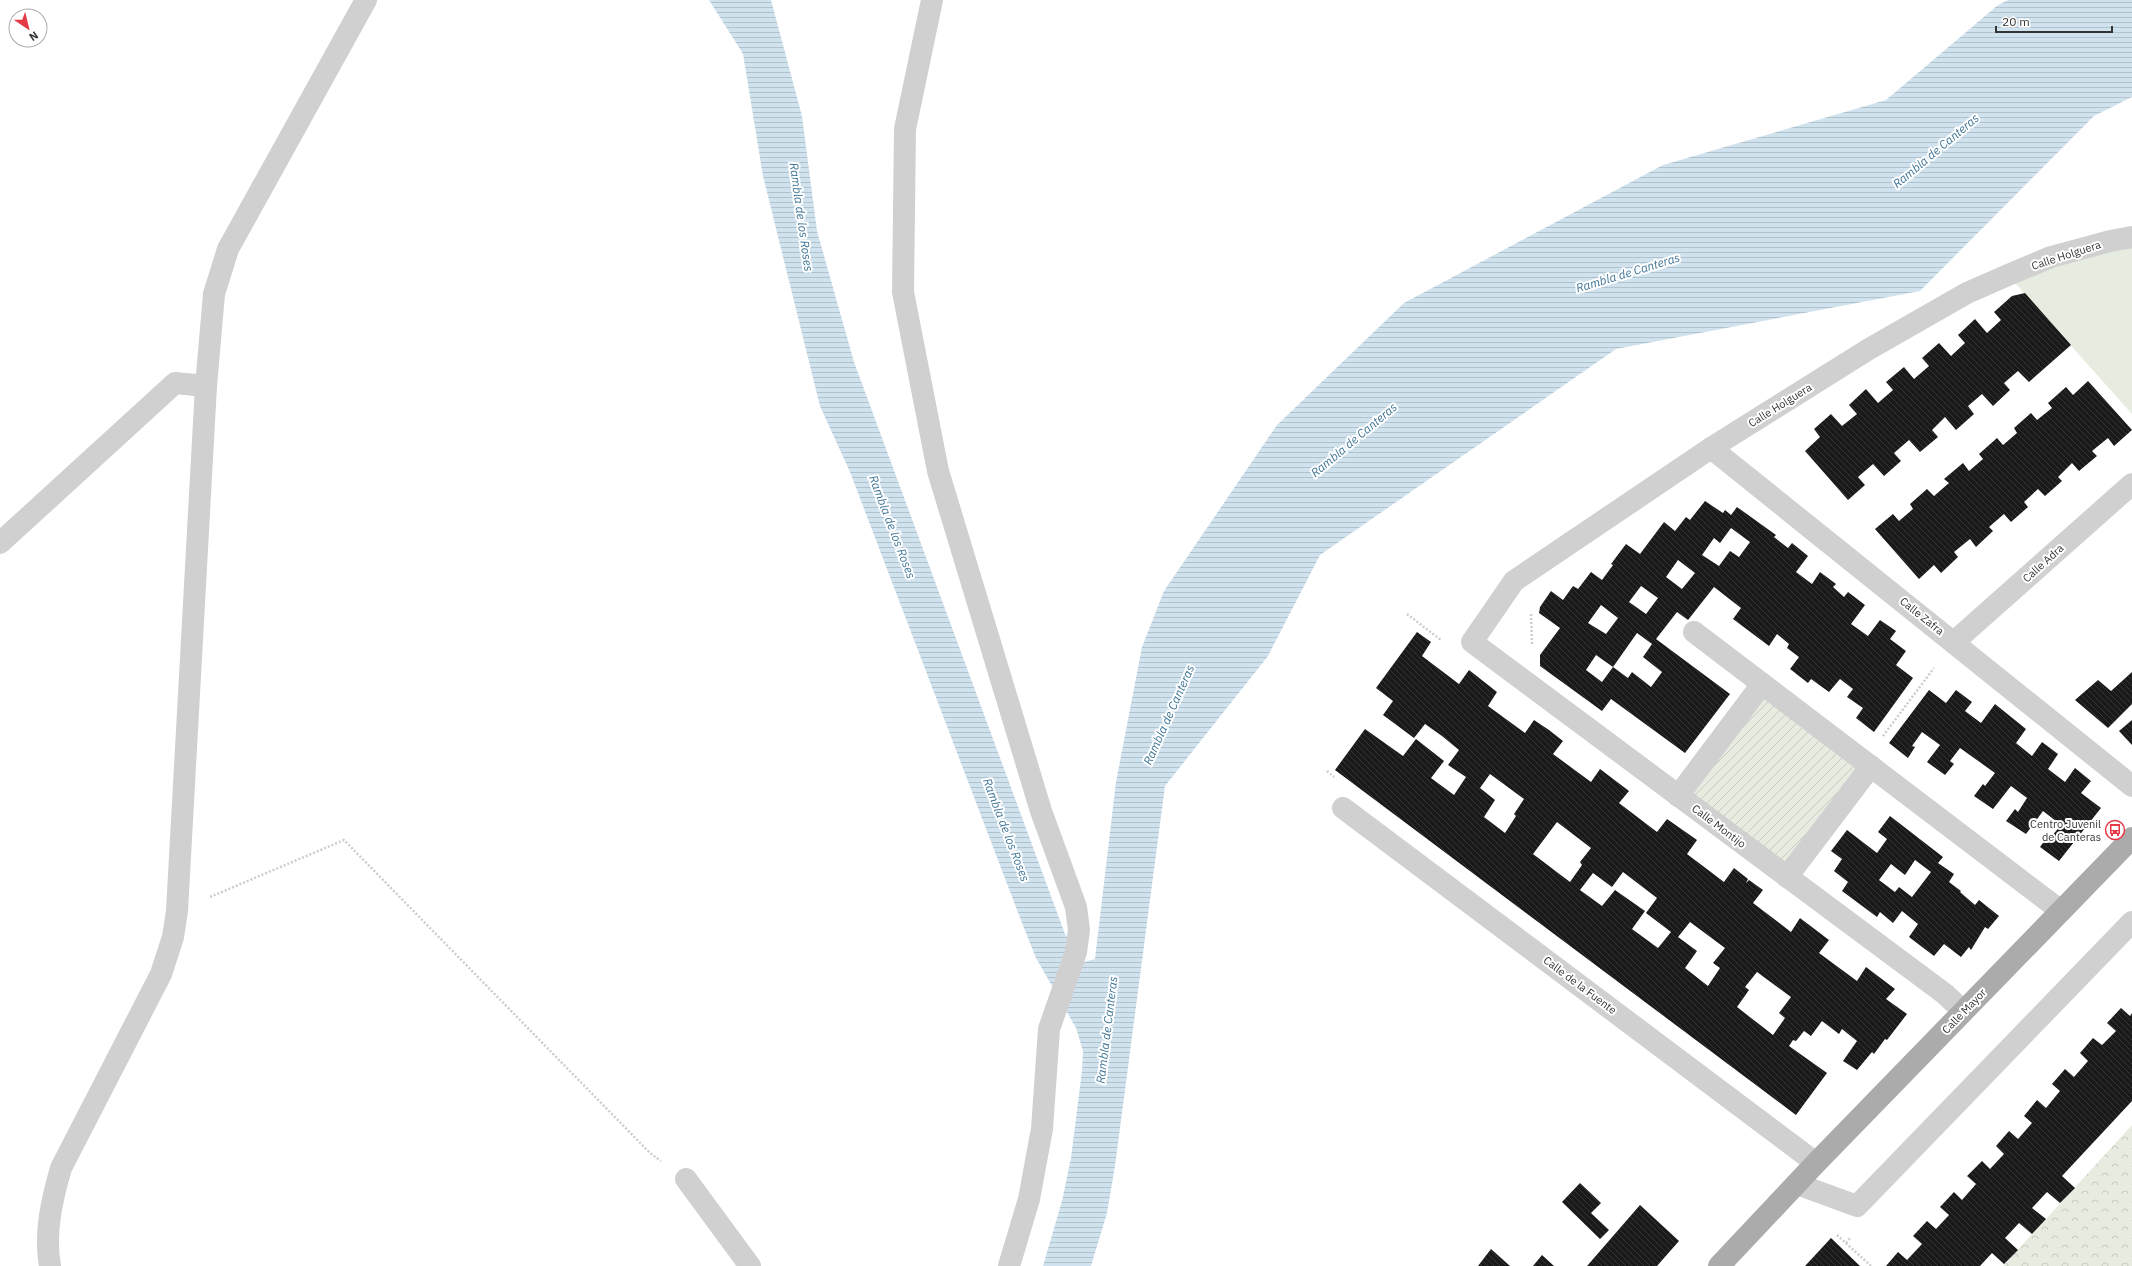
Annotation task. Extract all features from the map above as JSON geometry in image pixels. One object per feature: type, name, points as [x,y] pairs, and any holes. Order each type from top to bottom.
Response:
[{"type":"main road","name":"Calle Mayor","points":[[1719,1266],[1816,1163],[2132,838]]},
{"type":"street","points":[[50,1266],[48,1229],[52,1199],[61,1168],[162,974],[173,937],[177,911],[206,386],[214,294],[228,249],[366,0]]},
{"type":"street","points":[[932,0],[905,129],[903,292],[938,471],[1041,811],[1076,907],[1078,930],[1076,952],[1049,1029],[1044,1108],[1029,1199],[1009,1266]]},
{"type":"street","name":"Calle Holguera","points":[[1472,642],[1514,581],[1711,448],[1869,349],[1967,293],[2051,257],[2110,241],[2132,238]]},
{"type":"street","points":[[0,543],[175,383],[206,386]]},
{"type":"street","name":"Calle Zafra","points":[[1711,448],[2132,786]]},
{"type":"street","name":"Calle Adra","points":[[1954,642],[2132,484]]},
{"type":"street","points":[[1694,632],[2061,911]]},
{"type":"street","name":"Calle Montijo","points":[[1472,642],[1945,994],[1963,1012]]},
{"type":"street","points":[[1678,796],[1762,684]]},
{"type":"street","points":[[1787,877],[1868,764]]},
{"type":"street","name":"Calle de la Fuente","points":[[1343,808],[1816,1163]]},
{"type":"street","points":[[1797,1184],[1857,1206],[2132,922]]},
{"type":"street","points":[[686,1179],[750,1266]]},
{"type":"path","points":[[1868,764],[1938,662]]},
{"type":"path","points":[[177,911],[344,840],[650,1153],[686,1179]]},
{"type":"path","points":[[1836,1233],[1871,1266]]},
{"type":"green space","points":[[2132,237],[2132,414],[2008,275]]},
{"type":"green space","points":[[1762,684],[1864,761],[1787,877],[1678,796]]},
{"type":"green space","points":[[2132,1125],[2132,1266],[2003,1266]]},
{"type":"water","points":[[709,0],[771,0],[802,116],[817,231],[854,362],[1065,934],[1084,962],[1095,959],[1116,782],[1142,647],[1164,591],[1277,425],[1404,303],[1663,165],[1886,100],[1998,5],[2008,0],[2132,0],[2132,97],[2094,116],[1920,291],[1616,349],[1320,555],[1268,656],[1165,786],[1115,1166],[1107,1213],[1091,1266],[1043,1266],[1062,1201],[1071,1158],[1082,1071],[1083,1051],[1076,1028],[1036,958],[850,472],[820,406],[763,176],[743,54]]},
{"type":"building","points":[[2025,293],[2071,345],[2029,382],[2018,371],[2004,383],[2010,390],[1993,406],[1982,394],[1968,406],[1974,414],[1956,430],[1945,417],[1932,430],[1938,437],[1920,452],[1909,440],[1894,453],[1901,461],[1884,476],[1873,464],[1858,477],[1865,485],[1848,500],[1805,451],[1820,437],[1814,429],[1831,414],[1842,426],[1857,414],[1849,405],[1866,389],[1878,403],[1893,390],[1886,382],[1904,367],[1914,379],[1929,366],[1922,358],[1939,343],[1951,356],[1965,343],[1958,335],[1975,319],[1987,333],[2001,320],[1994,312],[2012,296]]},
{"type":"building","points":[[2088,381],[2132,430],[2114,446],[2108,438],[2092,451],[2097,456],[2079,471],[2072,463],[2058,477],[2062,481],[2045,496],[2038,489],[2024,502],[2028,507],[2011,522],[2004,514],[1989,527],[1993,531],[1976,547],[1970,539],[1954,552],[1958,557],[1941,573],[1934,565],[1919,579],[1875,529],[1893,514],[1899,521],[1913,509],[1910,504],[1927,489],[1934,496],[1949,483],[1944,479],[1963,463],[1969,471],[1983,459],[1979,454],[1997,438],[2003,445],[2017,433],[2014,428],[2031,413],[2037,420],[2052,408],[2048,403],[2066,387],[2073,395]]},
{"type":"building","points":[[1705,501],[1723,513],[1725,510],[1731,515],[1737,507],[1776,535],[1774,537],[1788,548],[1792,543],[1808,556],[1796,572],[1812,584],[1820,572],[1836,584],[1833,587],[1844,597],[1848,592],[1865,605],[1851,624],[1868,636],[1880,620],[1896,631],[1890,639],[1906,651],[1896,665],[1913,678],[1874,732],[1856,718],[1863,708],[1847,697],[1853,689],[1840,679],[1829,692],[1811,679],[1808,683],[1790,669],[1799,657],[1787,648],[1789,644],[1777,634],[1769,646],[1733,619],[1741,608],[1714,587],[1688,620],[1677,612],[1656,639],[1730,694],[1685,753],[1611,699],[1602,711],[1540,666],[1540,655],[1560,628],[1539,613],[1540,607],[1551,591],[1563,600],[1573,586],[1578,589],[1591,572],[1602,580],[1613,565],[1611,564],[1626,544],[1640,554],[1664,522],[1675,531],[1686,517],[1690,520]],"holes":[[[1731,528],[1750,542],[1739,557],[1730,551],[1719,566],[1702,555],[1714,538],[1720,543]],[[1678,560],[1695,573],[1682,589],[1666,577]],[[1641,586],[1658,598],[1646,614],[1629,602]],[[1601,605],[1618,618],[1606,634],[1588,623]],[[1637,633],[1652,644],[1643,657],[1662,672],[1651,687],[1632,672],[1628,678],[1613,667]],[[1596,655],[1613,667],[1602,682],[1586,670]]]},
{"type":"building","points":[[1417,632],[1431,642],[1422,656],[1459,684],[1469,670],[1497,692],[1488,706],[1525,733],[1534,720],[1549,730],[1563,741],[1553,754],[1591,782],[1600,769],[1629,791],[1619,803],[1657,832],[1667,819],[1697,840],[1687,854],[1724,882],[1734,868],[1748,879],[1746,883],[1749,880],[1763,890],[1753,903],[1791,932],[1800,918],[1829,940],[1819,953],[1857,981],[1866,967],[1895,989],[1886,999],[1907,1014],[1887,1040],[1885,1039],[1874,1054],[1872,1052],[1857,1070],[1843,1061],[1857,1041],[1842,1029],[1839,1034],[1822,1021],[1811,1036],[1804,1031],[1796,1041],[1793,1040],[1789,1046],[1827,1073],[1796,1115],[1335,770],[1365,729],[1403,756],[1416,739],[1444,761],[1431,778],[1454,795],[1466,777],[1448,765],[1459,750],[1442,736],[1425,724],[1414,738],[1383,715],[1393,701],[1376,688]],"holes":[[[1490,774],[1524,799],[1514,814],[1516,816],[1505,833],[1484,817],[1495,800],[1480,788]],[[1557,822],[1591,848],[1580,862],[1582,865],[1570,882],[1533,854]],[[1623,872],[1657,898],[1646,913],[1671,932],[1658,948],[1632,929],[1645,911],[1615,890],[1602,906],[1580,890],[1593,873],[1612,887]],[[1690,922],[1725,948],[1713,963],[1720,968],[1708,986],[1685,968],[1697,951],[1678,937]],[[1757,972],[1791,997],[1779,1013],[1785,1018],[1773,1035],[1737,1007],[1749,990],[1745,987]]]},
{"type":"building","points":[[2132,672],[2132,704],[2108,728],[2075,700],[2098,680],[2111,691]]},
{"type":"building","points":[[1929,690],[1946,703],[1956,690],[1972,702],[1965,711],[1981,723],[1995,704],[2026,729],[2016,743],[2032,756],[2042,742],[2058,754],[2048,769],[2065,782],[2075,768],[2091,781],[2081,793],[2101,808],[2059,861],[2040,847],[2048,836],[2051,837],[2061,825],[2043,811],[2026,834],[2006,821],[2015,809],[2018,812],[2027,798],[2011,786],[1993,809],[1974,796],[1983,784],[1985,786],[1995,773],[1960,748],[1950,761],[1954,764],[1945,775],[1927,762],[1940,745],[1922,732],[1912,746],[1915,747],[1908,758],[1889,743]]},
{"type":"building","points":[[2132,720],[2132,745],[2119,731]]},
{"type":"building","points":[[1890,816],[1943,857],[1938,863],[1954,874],[1949,882],[1961,891],[1960,892],[1975,905],[1979,900],[1999,916],[1988,929],[1985,927],[1971,950],[1969,947],[1961,957],[1944,944],[1934,956],[1909,937],[1918,924],[1902,911],[1893,923],[1880,912],[1877,917],[1842,891],[1848,882],[1834,871],[1842,859],[1831,851],[1847,830],[1877,853],[1887,839],[1878,832]],"holes":[[[1915,860],[1931,872],[1912,897],[1899,887],[1895,892],[1879,880],[1891,864],[1905,875]]]},
{"type":"building","points":[[2121,1008],[2130,1016],[2132,1013],[2132,1101],[2062,1176],[2075,1188],[2060,1203],[2047,1192],[2032,1208],[2046,1219],[2032,1234],[2019,1223],[2005,1238],[2018,1250],[2004,1264],[1992,1253],[1980,1266],[1886,1266],[1898,1252],[1907,1260],[1922,1244],[1913,1236],[1927,1221],[1936,1229],[1949,1215],[1940,1207],[1954,1192],[1962,1200],[1976,1184],[1967,1176],[1982,1161],[1990,1169],[2004,1154],[1996,1146],[2009,1131],[2018,1139],[2032,1123],[2024,1116],[2037,1100],[2046,1108],[2060,1091],[2052,1084],[2065,1069],[2074,1077],[2088,1061],[2080,1053],[2093,1038],[2102,1045],[2116,1031],[2107,1023]]},
{"type":"building","points":[[1580,1183],[1601,1203],[1591,1213],[1609,1230],[1600,1239],[1562,1202]]},
{"type":"building","points":[[1640,1205],[1679,1241],[1657,1266],[1587,1266]]},
{"type":"building","points":[[1831,1238],[1860,1266],[1805,1266]]},
{"type":"building","points":[[1491,1249],[1510,1266],[1478,1266]]},
{"type":"building","points":[[1542,1255],[1554,1266],[1533,1266]]},
{"type":"place","name":"Centro Juvenil de Canteras","points":[[2115,830]]},
{"type":"water label","name":"Rambla de Canteras","points":[[1936,151]]},
{"type":"water label","name":"Rambla de los Roses","points":[[801,217]]},
{"type":"water label","name":"Rambla de Canteras","points":[[1628,273]]},
{"type":"water label","name":"Rambla de Canteras","points":[[1354,440]]},
{"type":"water label","name":"Rambla de los Roses","points":[[892,527]]},
{"type":"water label","name":"Rambla de Canteras","points":[[1169,715]]},
{"type":"water label","name":"Rambla de los Roses","points":[[1006,830]]},
{"type":"water label","name":"Rambla de Canteras","points":[[1107,1030]]}]
